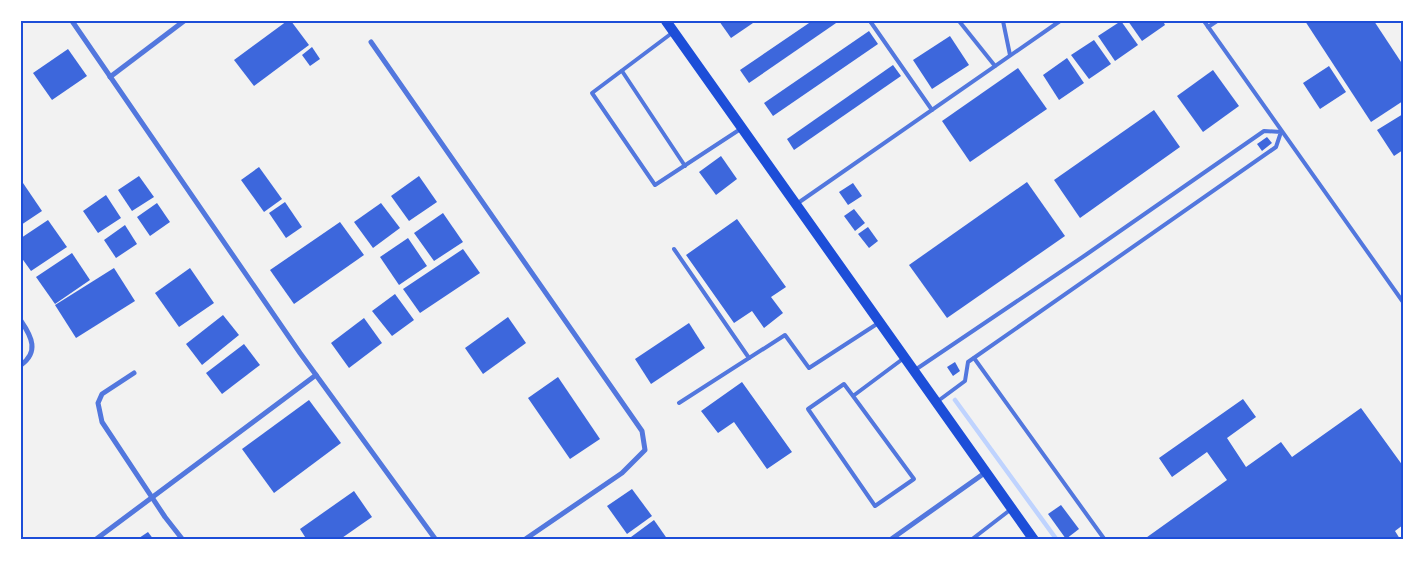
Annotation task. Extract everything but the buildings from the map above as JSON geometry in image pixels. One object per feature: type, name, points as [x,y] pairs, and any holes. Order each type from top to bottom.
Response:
[{"type":"main road","points":[[666,21],[1034,540]]},
{"type":"street","points":[[72,21],[316,375],[436,540]]},
{"type":"street","points":[[110,77],[184,21]]},
{"type":"street","points":[[371,42],[642,431],[645,450],[622,472],[524,540]]},
{"type":"street","points":[[21,321],[31,335],[34,347],[29,359],[21,365]]},
{"type":"street","points":[[134,373],[102,394],[99,412],[102,422],[183,540]]},
{"type":"street","points":[[95,540],[151,496],[316,375]]},
{"type":"street","points":[[890,540],[986,471]]},
{"type":"lane","points":[[870,21],[932,110]]},
{"type":"lane","points":[[959,21],[995,66]]},
{"type":"lane","points":[[1003,21],[1010,56]]},
{"type":"lane","points":[[796,204],[1060,21]]},
{"type":"lane","points":[[1204,21],[1403,302]]},
{"type":"lane","points":[[1208,27],[1217,21]]},
{"type":"lane","points":[[674,32],[592,93],[655,185],[742,128]]},
{"type":"lane","points":[[622,71],[685,166]]},
{"type":"lane","points":[[914,371],[1264,131],[1281,132]]},
{"type":"lane","points":[[936,402],[965,381],[968,362],[1276,147],[1281,132]]},
{"type":"lane","points":[[674,249],[749,358]]},
{"type":"lane","points":[[679,403],[785,335],[809,368],[880,322]]},
{"type":"lane","points":[[854,396],[904,358]]},
{"type":"lane","points":[[974,358],[1105,540]]},
{"type":"lane","points":[[844,384],[854,396],[914,479],[875,506],[808,409],[844,384]]},
{"type":"lane","points":[[971,540],[1012,508]]},
{"type":"waterway","points":[[955,400],[1057,540]]}]
